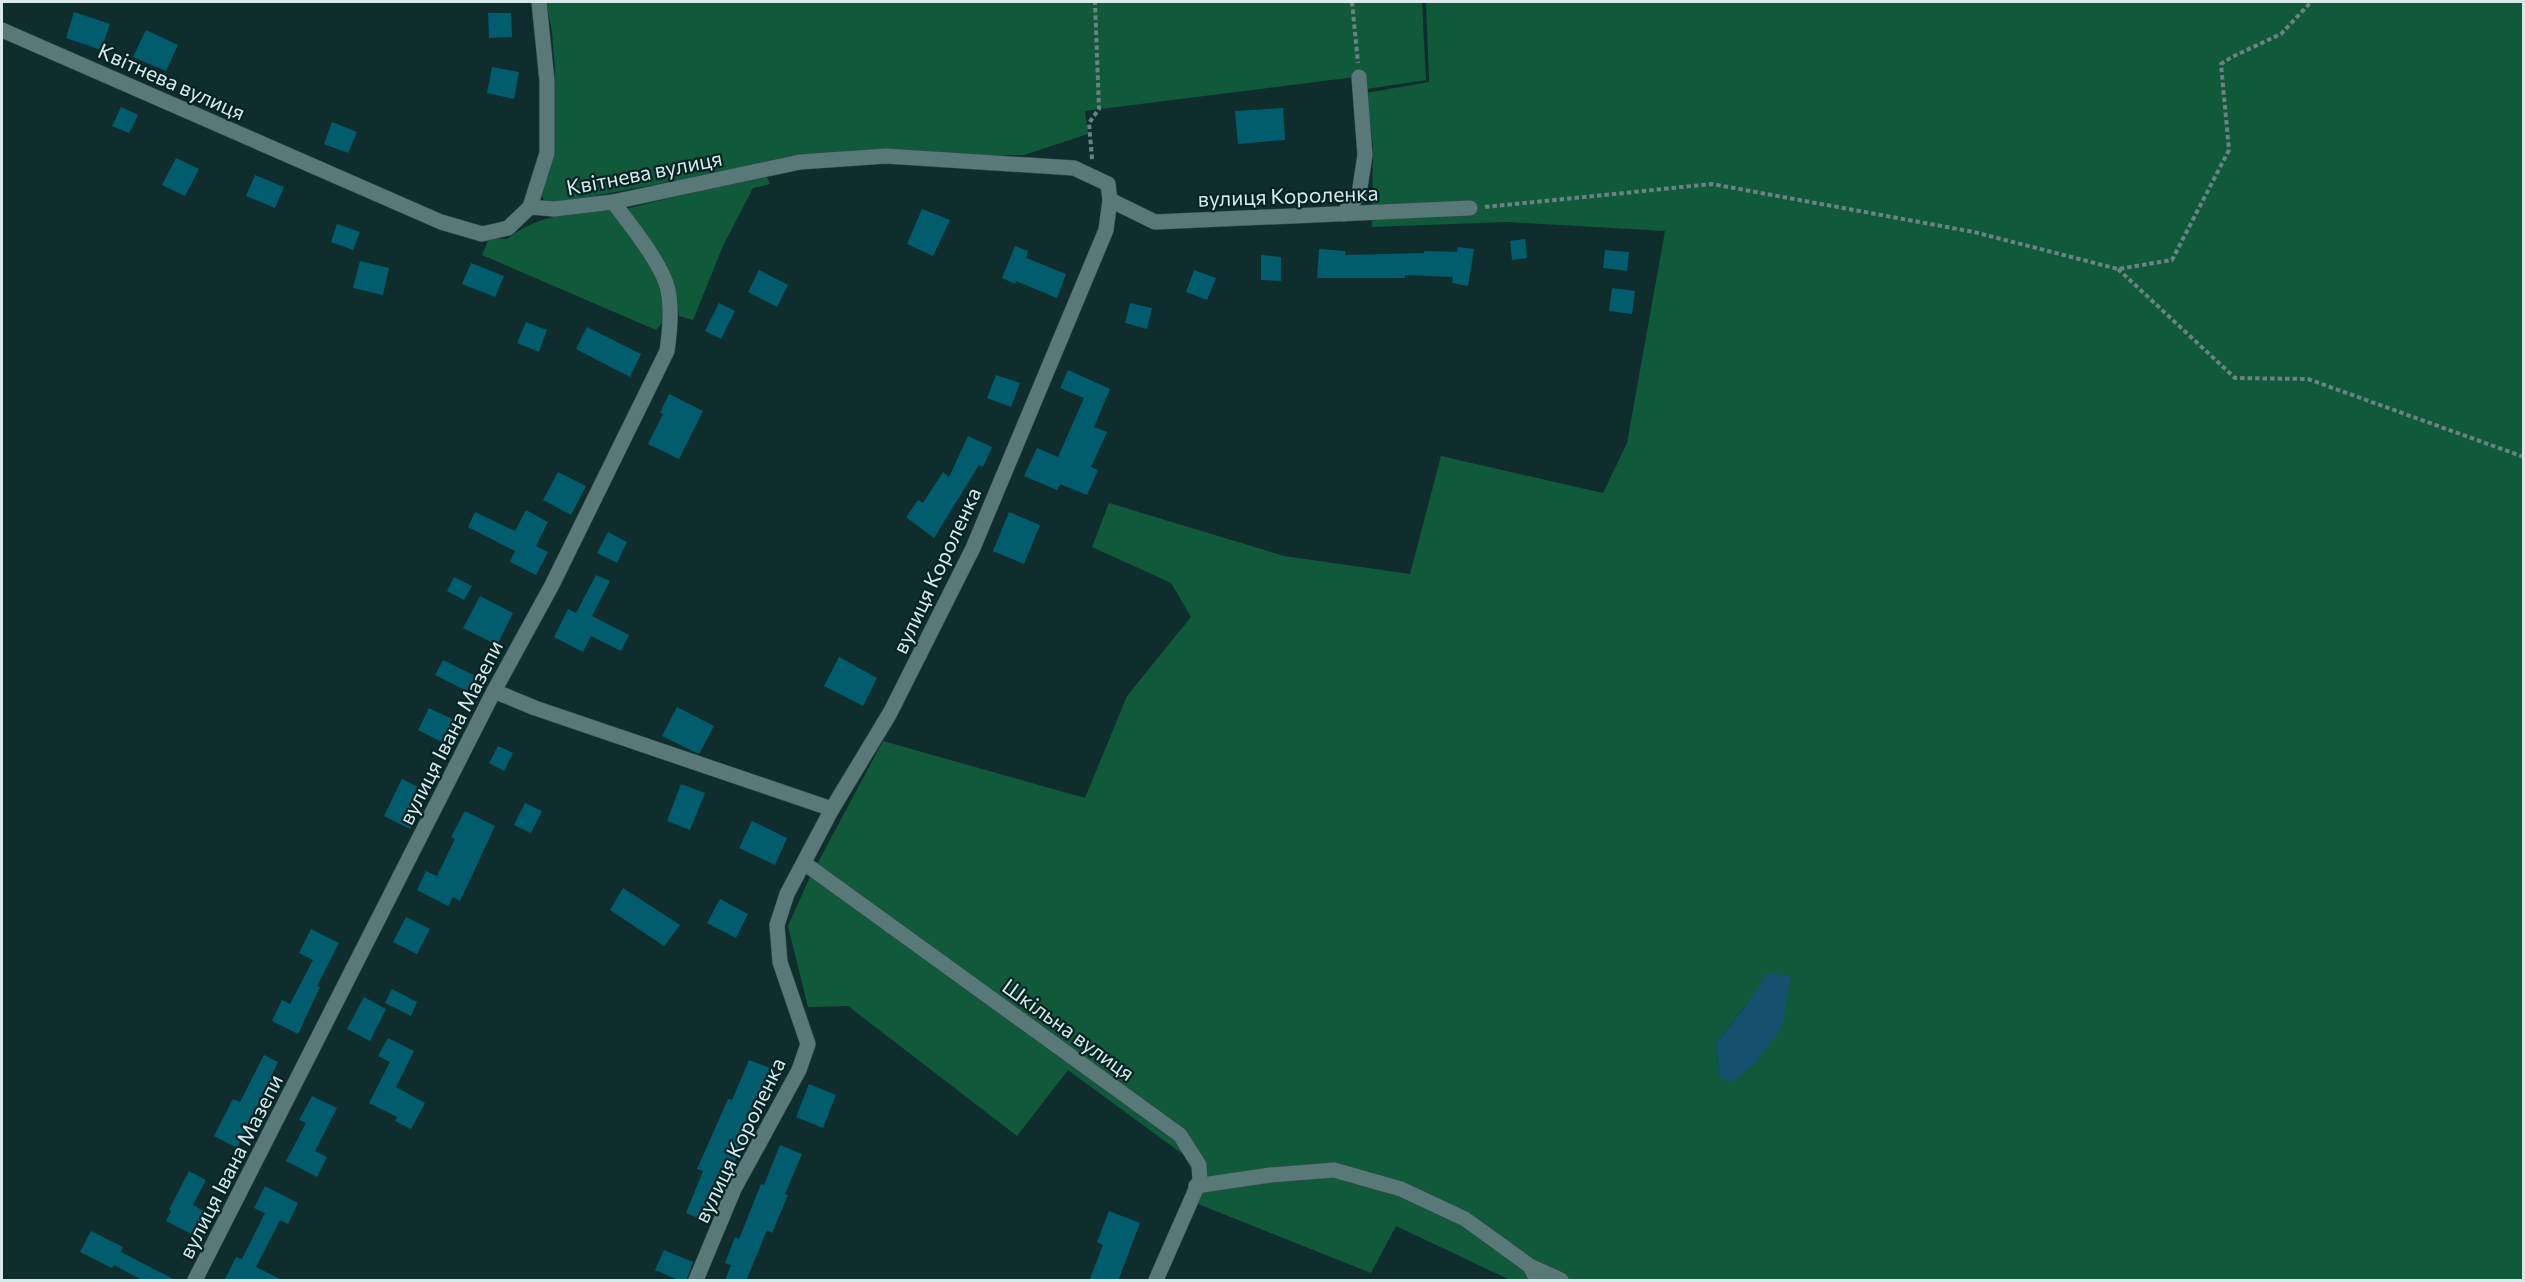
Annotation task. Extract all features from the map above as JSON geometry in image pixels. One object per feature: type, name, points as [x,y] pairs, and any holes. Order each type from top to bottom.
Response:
[{"type":"street","points":[[530,207],[546,153],[547,81],[539,2]]},
{"type":"street","name":"Квітнева вулиця","points":[[2,30],[441,222],[482,234],[508,228],[530,207],[554,209],[613,202],[800,162],[886,156],[1074,168],[1108,184]]},
{"type":"street","points":[[1343,214],[1359,194],[1365,155],[1359,77]]},
{"type":"street","points":[[1108,184],[1110,200]]},
{"type":"street","name":"вулиця Короленка","points":[[696,1281],[734,1189],[799,1070],[808,1044],[780,962],[777,925],[787,894],[832,808],[890,713],[973,548],[1092,266],[1106,230],[1110,200],[1155,222],[1470,208]]},
{"type":"street","name":"вулиця Івана Мазепи","points":[[195,1281],[494,691],[552,585],[667,351],[671,328],[668,288],[647,248],[613,202]]},
{"type":"street","points":[[494,691],[535,708],[832,808]]},
{"type":"street","name":"Шкільна вулиця","points":[[804,863],[1180,1135],[1199,1165],[1200,1179],[1156,1281]]},
{"type":"street","points":[[1196,1186],[1270,1175],[1334,1170],[1401,1190],[1465,1219],[1530,1266],[1561,1281]]},
{"type":"street","points":[[1530,1266],[1537,1281]]},
{"type":"path","points":[[1095,2],[1099,109],[1089,123],[1092,165],[1108,184]]},
{"type":"path","points":[[1352,2],[1359,77]]},
{"type":"path","points":[[1470,208],[1712,184],[1974,232],[2118,269],[2172,260],[2229,150],[2221,64],[2281,34],[2311,2]]},
{"type":"path","points":[[2118,269],[2235,378],[2308,380],[2523,457]]},
{"type":"green space","points":[[546,2],[1422,2],[1426,80],[1366,89],[1363,76],[1085,111],[1088,134],[1024,155],[984,155],[710,175],[554,203],[544,200],[540,192],[555,71],[552,32]]},
{"type":"green space","points":[[1426,2],[2523,2],[2523,1280],[1510,1280],[1396,1226],[1371,1273],[1193,1202],[1196,1164],[1068,1070],[1017,1136],[848,1006],[808,1007],[788,926],[809,879],[883,741],[1085,798],[1127,696],[1191,617],[1171,583],[1092,547],[1109,503],[1284,556],[1410,574],[1441,456],[1603,493],[1627,443],[1665,231],[1506,222],[1372,227],[1373,145],[1366,93],[1429,82]],"holes":[[[1749,1002],[1719,1076],[1716,1043]]]},
{"type":"green space","points":[[766,175],[770,184],[753,188],[723,246],[693,320],[679,316],[676,293],[625,209]]},
{"type":"green space","points":[[610,206],[648,260],[662,291],[665,306],[664,319],[656,330],[482,255],[489,238],[507,239],[543,220]]},
{"type":"water","points":[[1767,973],[1791,976],[1782,1027],[1756,1062],[1732,1082],[1719,1077],[1716,1043],[1749,1002]]},
{"type":"building","points":[[74,12],[110,24],[101,50],[66,38]]},
{"type":"building","points":[[488,13],[511,13],[512,37],[489,38]]},
{"type":"building","points":[[146,30],[178,45],[166,71],[133,57]]},
{"type":"building","points":[[492,67],[519,72],[514,99],[487,93]]},
{"type":"building","points":[[121,107],[138,115],[129,133],[112,126]]},
{"type":"building","points":[[1283,108],[1285,140],[1238,144],[1235,111]]},
{"type":"building","points":[[332,122],[357,132],[348,153],[324,144]]},
{"type":"building","points":[[176,158],[199,169],[185,196],[162,185]]},
{"type":"building","points":[[255,175],[284,187],[275,208],[246,196]]},
{"type":"building","points":[[922,209],[950,220],[933,256],[907,244]]},
{"type":"building","points":[[337,224],[360,232],[353,250],[331,242]]},
{"type":"building","points":[[1525,239],[1527,258],[1512,260],[1510,241]]},
{"type":"building","points":[[1015,246],[1028,251],[1026,258],[1066,274],[1057,298],[1016,281],[1015,284],[1002,278]]},
{"type":"building","points":[[1458,247],[1474,249],[1468,286],[1452,283],[1453,277],[1405,275],[1405,278],[1317,278],[1319,249],[1345,251],[1345,255],[1424,253],[1424,251],[1457,252]]},
{"type":"building","points":[[1605,250],[1629,252],[1627,271],[1603,268]]},
{"type":"building","points":[[1261,255],[1281,257],[1281,281],[1261,280]]},
{"type":"building","points":[[360,261],[389,268],[383,295],[353,288]]},
{"type":"building","points":[[471,263],[504,276],[495,297],[462,284]]},
{"type":"building","points":[[759,270],[788,285],[777,307],[748,292]]},
{"type":"building","points":[[1194,270],[1216,278],[1207,300],[1186,292]]},
{"type":"building","points":[[1612,288],[1635,291],[1632,314],[1609,311]]},
{"type":"building","points":[[719,303],[735,311],[721,339],[705,331]]},
{"type":"building","points":[[1130,303],[1152,308],[1147,329],[1125,323]]},
{"type":"building","points":[[526,322],[547,330],[539,352],[517,343]]},
{"type":"building","points":[[587,327],[641,354],[630,377],[576,349]]},
{"type":"building","points":[[1068,370],[1110,389],[1094,427],[1107,432],[1091,467],[1098,470],[1087,495],[1060,484],[1057,490],[1024,476],[1037,448],[1058,457],[1084,398],[1060,388]]},
{"type":"building","points":[[996,375],[1020,383],[1011,407],[987,398]]},
{"type":"building","points":[[669,394],[703,411],[679,459],[648,444],[663,414],[660,413]]},
{"type":"building","points":[[968,436],[992,447],[983,467],[979,465],[934,538],[906,517],[918,500],[923,503],[943,472],[949,477]]},
{"type":"building","points":[[558,472],[586,486],[571,515],[543,500]]},
{"type":"building","points":[[526,510],[548,522],[536,546],[548,552],[536,575],[510,562],[515,551],[468,527],[475,512],[515,531]]},
{"type":"building","points":[[1009,512],[1040,525],[1024,564],[993,551]]},
{"type":"building","points":[[608,532],[627,542],[617,563],[597,553]]},
{"type":"building","points":[[596,575],[610,581],[592,616],[629,635],[621,651],[591,636],[583,652],[554,637],[568,609],[576,613]]},
{"type":"building","points":[[454,577],[472,586],[464,600],[447,591]]},
{"type":"building","points":[[480,596],[513,613],[497,645],[463,628]]},
{"type":"building","points":[[839,657],[877,678],[863,706],[824,686]]},
{"type":"building","points":[[443,660],[477,677],[469,692],[435,675]]},
{"type":"building","points":[[677,707],[714,726],[699,754],[662,736]]},
{"type":"building","points":[[429,708],[456,721],[444,743],[418,730]]},
{"type":"building","points":[[498,746],[513,753],[504,771],[489,763]]},
{"type":"building","points":[[402,779],[428,792],[410,829],[384,816]]},
{"type":"building","points":[[681,784],[705,793],[690,830],[667,821]]},
{"type":"building","points":[[525,803],[542,811],[531,833],[514,825]]},
{"type":"building","points":[[465,811],[495,826],[460,901],[453,897],[448,906],[417,890],[426,871],[437,876],[455,839],[451,837]]},
{"type":"building","points":[[752,821],[787,838],[775,865],[739,848]]},
{"type":"building","points":[[623,888],[680,925],[664,946],[610,910]]},
{"type":"building","points":[[720,899],[748,914],[736,938],[707,923]]},
{"type":"building","points":[[406,917],[430,929],[417,954],[393,942]]},
{"type":"building","points":[[311,929],[339,943],[317,986],[320,987],[298,1034],[272,1021],[282,1000],[290,1004],[313,960],[299,953]]},
{"type":"building","points":[[392,989],[417,1002],[411,1016],[385,1003]]},
{"type":"building","points":[[364,997],[386,1009],[370,1041],[347,1029]]},
{"type":"building","points":[[388,1038],[414,1051],[396,1087],[425,1103],[411,1129],[395,1121],[397,1117],[369,1103],[390,1062],[378,1056]]},
{"type":"building","points":[[264,1055],[278,1062],[271,1077],[278,1081],[268,1101],[262,1098],[237,1148],[214,1136],[233,1099],[240,1102]]},
{"type":"building","points":[[749,1060],[775,1070],[708,1222],[686,1213],[703,1171],[697,1169],[728,1099],[732,1100]]},
{"type":"building","points":[[809,1084],[836,1095],[823,1128],[796,1117]]},
{"type":"building","points":[[312,1096],[337,1108],[315,1151],[327,1157],[317,1177],[286,1161],[306,1123],[299,1120]]},
{"type":"building","points":[[780,1145],[802,1154],[785,1194],[788,1195],[772,1233],[767,1230],[746,1281],[725,1281],[731,1265],[725,1263],[735,1237],[739,1239],[761,1184],[764,1185]]},
{"type":"building","points":[[189,1171],[206,1180],[193,1205],[209,1214],[197,1237],[166,1221],[171,1211],[169,1210]]},
{"type":"building","points":[[265,1186],[298,1203],[288,1224],[280,1220],[256,1267],[284,1281],[224,1281],[236,1257],[242,1259],[265,1213],[254,1208]]},
{"type":"building","points":[[1109,1211],[1140,1223],[1118,1281],[1089,1281],[1103,1245],[1097,1242]]},
{"type":"building","points":[[91,1231],[123,1247],[121,1252],[177,1281],[144,1281],[114,1265],[112,1268],[80,1252]]},
{"type":"building","points":[[664,1250],[693,1262],[686,1281],[680,1281],[655,1270]]}]
